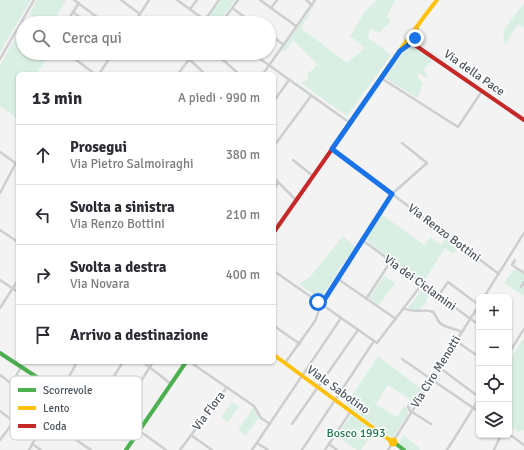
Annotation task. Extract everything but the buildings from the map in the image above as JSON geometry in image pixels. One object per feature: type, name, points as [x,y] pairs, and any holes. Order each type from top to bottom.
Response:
[{"type":"street","points":[[24,16],[34,0]]},
{"type":"street","points":[[74,0],[96,16]]},
{"type":"street","points":[[120,0],[140,14],[149,0]]},
{"type":"street","points":[[177,0],[200,16]]},
{"type":"street","points":[[190,9],[196,0]]},
{"type":"street","points":[[208,16],[219,0]]},
{"type":"street","points":[[226,16],[238,0]]},
{"type":"street","points":[[260,0],[296,26]]},
{"type":"street","points":[[272,8],[277,0]]},
{"type":"street","points":[[306,0],[312,5]]},
{"type":"street","points":[[276,55],[316,0]]},
{"type":"street","points":[[276,229],[400,51],[411,40],[419,24],[437,0]]},
{"type":"street","points":[[70,16],[78,3]]},
{"type":"street","points":[[232,8],[243,16]]},
{"type":"street","points":[[73,12],[78,16]]},
{"type":"street","points":[[0,59],[16,31]]},
{"type":"street","points":[[276,39],[284,44]]},
{"type":"street","name":"Via della Pace","points":[[411,40],[524,120]]},
{"type":"street","points":[[76,60],[92,72]]},
{"type":"street","points":[[100,72],[109,60]]},
{"type":"street","points":[[179,72],[188,60]]},
{"type":"street","points":[[190,60],[203,72]]},
{"type":"street","points":[[223,60],[238,72]]},
{"type":"street","points":[[263,60],[350,123]]},
{"type":"street","points":[[264,72],[273,60]]},
{"type":"street","points":[[382,78],[458,127],[482,91]]},
{"type":"street","points":[[276,98],[289,80]]},
{"type":"street","points":[[276,143],[312,96]]},
{"type":"street","points":[[285,363],[315,321],[321,305],[392,194],[427,163],[402,144]]},
{"type":"street","name":"Via Renzo Bottini","points":[[332,149],[499,274]]},
{"type":"street","points":[[0,152],[16,163]]},
{"type":"street","points":[[293,160],[313,176]]},
{"type":"street","points":[[0,193],[16,166]]},
{"type":"street","points":[[276,186],[278,182],[296,200]]},
{"type":"street","points":[[0,230],[16,241]]},
{"type":"street","points":[[486,294],[524,233]]},
{"type":"street","points":[[520,239],[524,242]]},
{"type":"street","name":"Via dei Ciclamini","points":[[362,240],[476,323]]},
{"type":"street","points":[[515,260],[512,266],[524,273]]},
{"type":"street","points":[[366,299],[391,261]]},
{"type":"street","points":[[276,272],[376,342]]},
{"type":"street","points":[[338,279],[396,319]]},
{"type":"street","points":[[0,280],[16,290]]},
{"type":"street","name":"Via dei Ciclamini","points":[[441,292],[448,282],[476,303]]},
{"type":"street","points":[[521,287],[524,282]]},
{"type":"street","points":[[0,308],[16,283]]},
{"type":"street","points":[[302,450],[376,342],[396,319],[422,284]]},
{"type":"street","points":[[404,308],[417,312],[426,310],[433,312],[445,326],[461,332]]},
{"type":"street","name":"Via Ciro Menotti","points":[[388,450],[476,310]]},
{"type":"street","points":[[252,450],[342,318]]},
{"type":"street","points":[[276,327],[300,344]]},
{"type":"street","points":[[512,346],[524,329]]},
{"type":"street","points":[[292,424],[358,330]]},
{"type":"street","points":[[456,341],[476,355]]},
{"type":"street","points":[[0,353],[16,364]]},
{"type":"street","name":"Viale Sabotino","points":[[276,356],[404,450]]},
{"type":"street","points":[[402,359],[474,408]]},
{"type":"street","points":[[16,364],[35,376]]},
{"type":"street","points":[[69,376],[76,364]]},
{"type":"street","points":[[113,376],[121,364]]},
{"type":"street","points":[[145,364],[171,384]]},
{"type":"street","points":[[142,378],[151,364]]},
{"type":"street","points":[[142,428],[185,364]]},
{"type":"street","points":[[193,364],[254,406],[261,418],[270,424]]},
{"type":"street","points":[[16,376],[21,367]]},
{"type":"street","points":[[440,368],[476,396]]},
{"type":"street","points":[[0,376],[10,382]]},
{"type":"street","name":"Via Flora","points":[[180,450],[227,387]]},
{"type":"street","points":[[447,450],[477,402]]},
{"type":"street","points":[[417,404],[408,406],[411,413],[432,424]]},
{"type":"street","points":[[0,411],[10,419]]},
{"type":"street","points":[[326,450],[351,411]]},
{"type":"street","points":[[0,440],[10,425]]},
{"type":"street","points":[[142,432],[166,450]]},
{"type":"street","name":"Via Flora","points":[[191,435],[212,450]]},
{"type":"street","points":[[512,436],[524,445]]},
{"type":"street","points":[[494,450],[500,438]]},
{"type":"street","points":[[29,450],[34,440]]},
{"type":"street","points":[[77,440],[91,450]]},
{"type":"street","points":[[126,450],[133,440]]},
{"type":"street","points":[[257,443],[268,450]]},
{"type":"street","points":[[32,444],[41,450]]},
{"type":"street","points":[[329,444],[337,450]]},
{"type":"green space","points":[[0,0],[31,0],[21,16],[16,16],[16,25],[0,52]]},
{"type":"green space","points":[[37,0],[66,0],[57,16],[32,16],[29,14]]},
{"type":"green space","points":[[221,0],[235,0],[223,16],[209,16]]},
{"type":"green space","points":[[377,0],[395,0],[387,17],[391,21],[379,33],[370,28],[368,38],[391,55],[347,116],[301,83],[309,78],[307,73],[314,69],[317,64],[293,40],[285,51],[281,50],[317,1],[301,28],[347,63],[365,48],[350,36],[366,10]]},
{"type":"green space","points":[[524,3],[524,28],[518,24],[505,45],[503,31]]},
{"type":"green space","points":[[16,37],[16,60],[46,60],[37,72],[16,72],[16,118],[0,106],[0,65]]},
{"type":"green space","points":[[414,46],[433,60],[424,69],[428,77],[427,78],[419,73],[417,76],[423,84],[417,98],[387,79],[387,76],[407,47]]},
{"type":"green space","points":[[381,214],[424,245],[431,237],[441,245],[447,237],[459,247],[453,254],[445,248],[423,283],[364,239]]},
{"type":"green space","points":[[343,236],[355,247],[337,272],[338,273],[321,297],[321,300],[299,284],[311,276]]},
{"type":"green space","points":[[518,268],[524,271],[524,296],[504,283],[514,269],[516,270]]},
{"type":"green space","points":[[384,276],[395,283],[379,305],[369,298]]},
{"type":"green space","points":[[423,288],[431,293],[426,302],[419,311],[408,308]]},
{"type":"green space","points":[[524,337],[524,430],[517,432],[512,427],[512,356]]},
{"type":"green space","points":[[378,356],[424,391],[417,402],[412,404],[408,409],[408,415],[392,438],[346,405]],"holes":[[[388,385],[411,400],[406,408],[404,406],[397,417],[376,404]]]},
{"type":"green space","points":[[232,402],[239,406],[228,422],[221,417]]},
{"type":"green space","points":[[253,408],[259,417],[246,435],[238,430]]},
{"type":"green space","name":"Bosco 1993","points":[[351,416],[374,431],[361,450],[357,450],[337,436]]},
{"type":"green space","points":[[403,435],[420,448],[419,450],[406,450],[399,444]]},
{"type":"traffic: fast","points":[[0,353],[16,363]]},
{"type":"traffic: fast","points":[[17,364],[35,376]]},
{"type":"traffic: fast","points":[[142,427],[185,364]]},
{"type":"traffic: fast","points":[[126,450],[133,440]]},
{"type":"traffic: fast","points":[[395,443],[404,450]]},
{"type":"traffic: slow","points":[[351,122],[437,0]]},
{"type":"traffic: slow","points":[[404,48],[414,41],[417,29]]},
{"type":"traffic: slow","points":[[276,356],[391,441]]},
{"type":"traffic: slow","points":[[391,440],[395,440],[395,442],[395,444],[391,444],[391,440]]},
{"type":"traffic: jam","points":[[412,43],[524,120]]},
{"type":"traffic: jam","points":[[276,229],[351,122]]},
{"type":"route","points":[[318,302],[321,305],[392,194],[332,149],[400,51],[410,42],[412,43],[415,38]]}]
